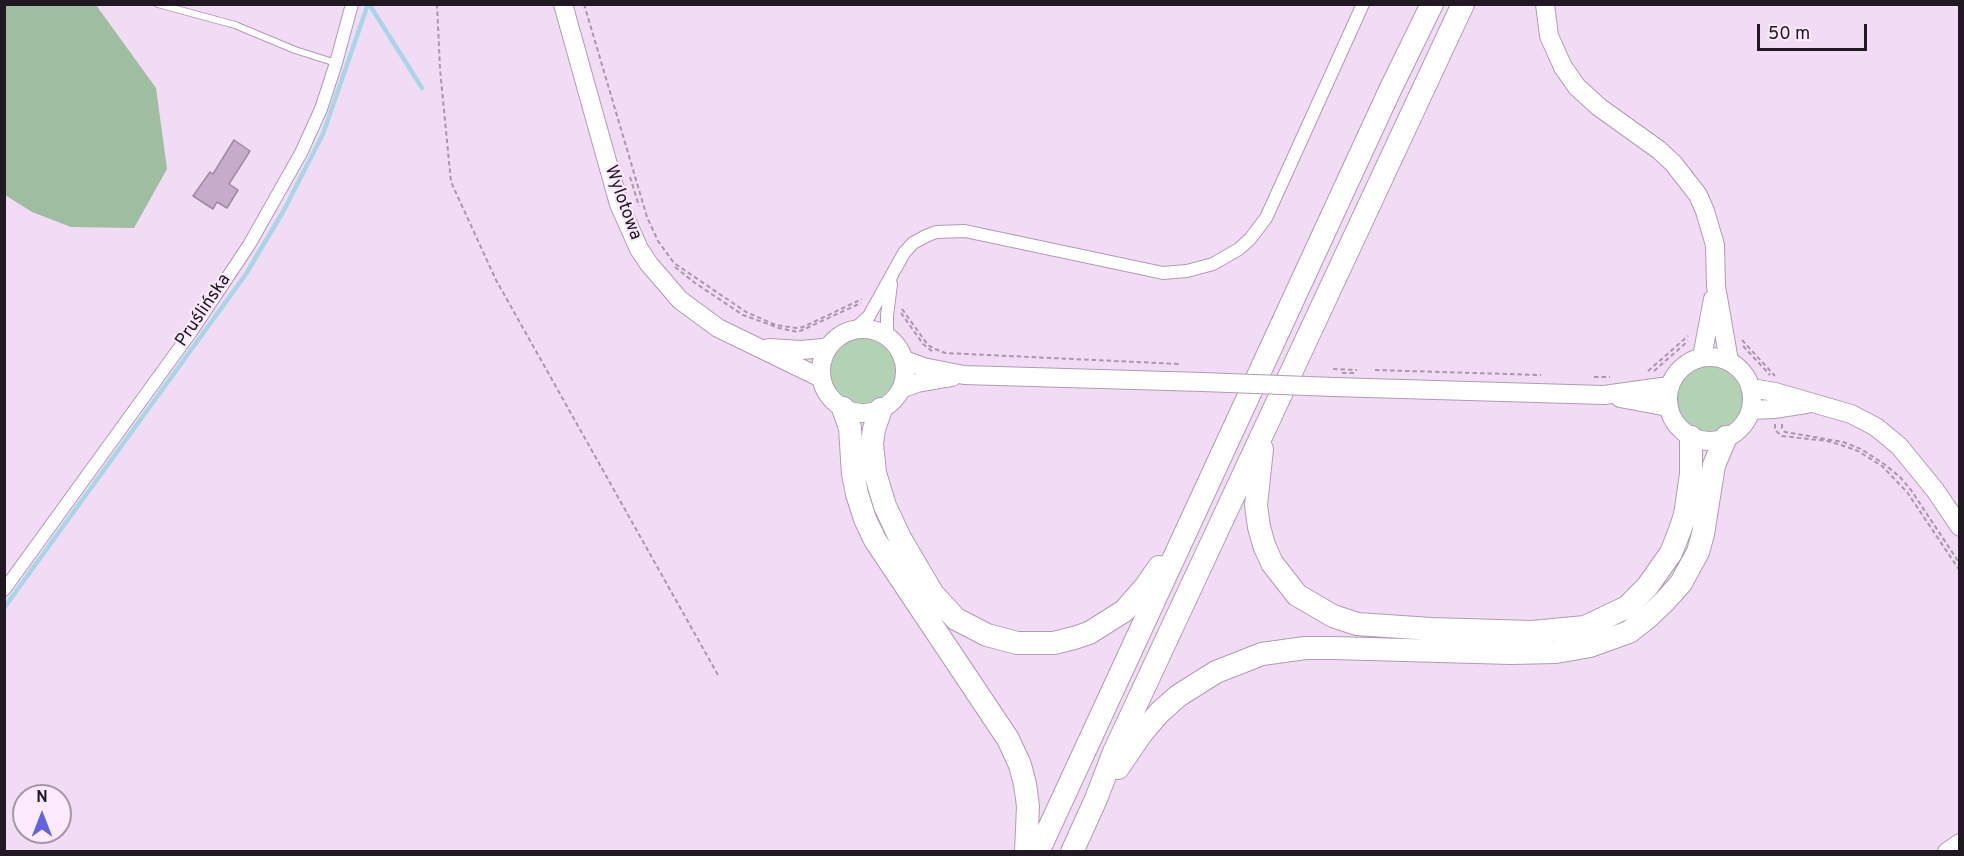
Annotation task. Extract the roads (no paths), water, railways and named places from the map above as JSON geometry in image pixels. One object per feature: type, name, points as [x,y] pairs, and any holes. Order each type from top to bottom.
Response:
[{"type":"highway","points":[[1038,852],[1390,90],[1432,4]]},
{"type":"highway","points":[[1072,852],[1114,752],[1463,4]]},
{"type":"highway","points":[[843,408],[850,428],[853,474],[857,494],[875,540],[1008,739],[1020,765],[1028,806],[1026,852]]},
{"type":"highway","points":[[881,409],[872,444],[875,473],[885,506],[900,538],[938,600],[956,619],[987,635],[1017,643],[1054,643],[1089,633],[1108,622],[1124,611],[1146,586],[1200,503]]},
{"type":"highway","points":[[1265,427],[1256,505],[1259,527],[1272,563],[1297,595],[1333,616],[1357,624],[1532,632],[1585,627],[1627,607],[1647,587],[1671,553],[1685,515],[1690,474],[1691,437]]},
{"type":"highway","points":[[1096,799],[1142,733],[1178,696],[1216,672],[1262,654],[1294,649],[1333,648],[1511,653],[1556,652],[1590,646],[1629,632],[1647,618],[1682,583],[1698,552],[1714,465],[1726,437]]},
{"type":"street","name":"Pruślińska","points":[[4,590],[192,332],[249,245],[301,153],[321,109],[352,4]]},
{"type":"street","name":"Wylotowa","points":[[563,4],[619,204],[639,249],[663,283],[680,300],[717,328],[821,378]]},
{"type":"street","points":[[855,329],[871,329],[887,336],[900,351],[904,360],[904,379],[896,397],[881,409],[862,413],[843,408],[830,397],[821,378],[822,360],[829,346],[840,335],[855,329],[869,316],[871,301],[892,277],[904,253],[913,243],[926,236],[936,232],[965,231],[1162,273],[1187,271],[1213,264],[1239,249],[1266,218],[1363,4]]},
{"type":"street","points":[[1545,4],[1550,36],[1558,58],[1577,87],[1599,107],[1673,163],[1698,195],[1715,245],[1716,286],[1713,334],[1702,357]]},
{"type":"street","points":[[887,336],[893,307],[892,277]]},
{"type":"street","points":[[1713,334],[1729,361]]},
{"type":"street","name":"Wylotowa","points":[[758,347],[801,350],[829,346]]},
{"type":"street","points":[[1702,357],[1719,357],[1729,361],[1745,374],[1751,388],[1751,410],[1745,423],[1738,431],[1711,442],[1691,437],[1676,425],[1668,407],[1669,386],[1672,378],[1684,365],[1702,357]]},
{"type":"street","points":[[904,360],[923,367],[964,375],[1334,387],[1669,386]]},
{"type":"street","points":[[901,388],[964,375]]},
{"type":"street","points":[[1607,387],[1668,407]]},
{"type":"street","points":[[1751,388],[1778,402]]},
{"type":"street","points":[[1751,410],[1778,402],[1811,403],[1851,414],[1876,427],[1899,446],[1921,472],[1959,527]]},
{"type":"street","points":[[1947,852],[1959,843]]},
{"type":"lane","points":[[158,4],[235,25],[295,50],[336,63]]},
{"type":"waterway","points":[[4,608],[246,274],[284,210],[323,134],[368,4]]},
{"type":"waterway","points":[[369,4],[422,88]]}]
